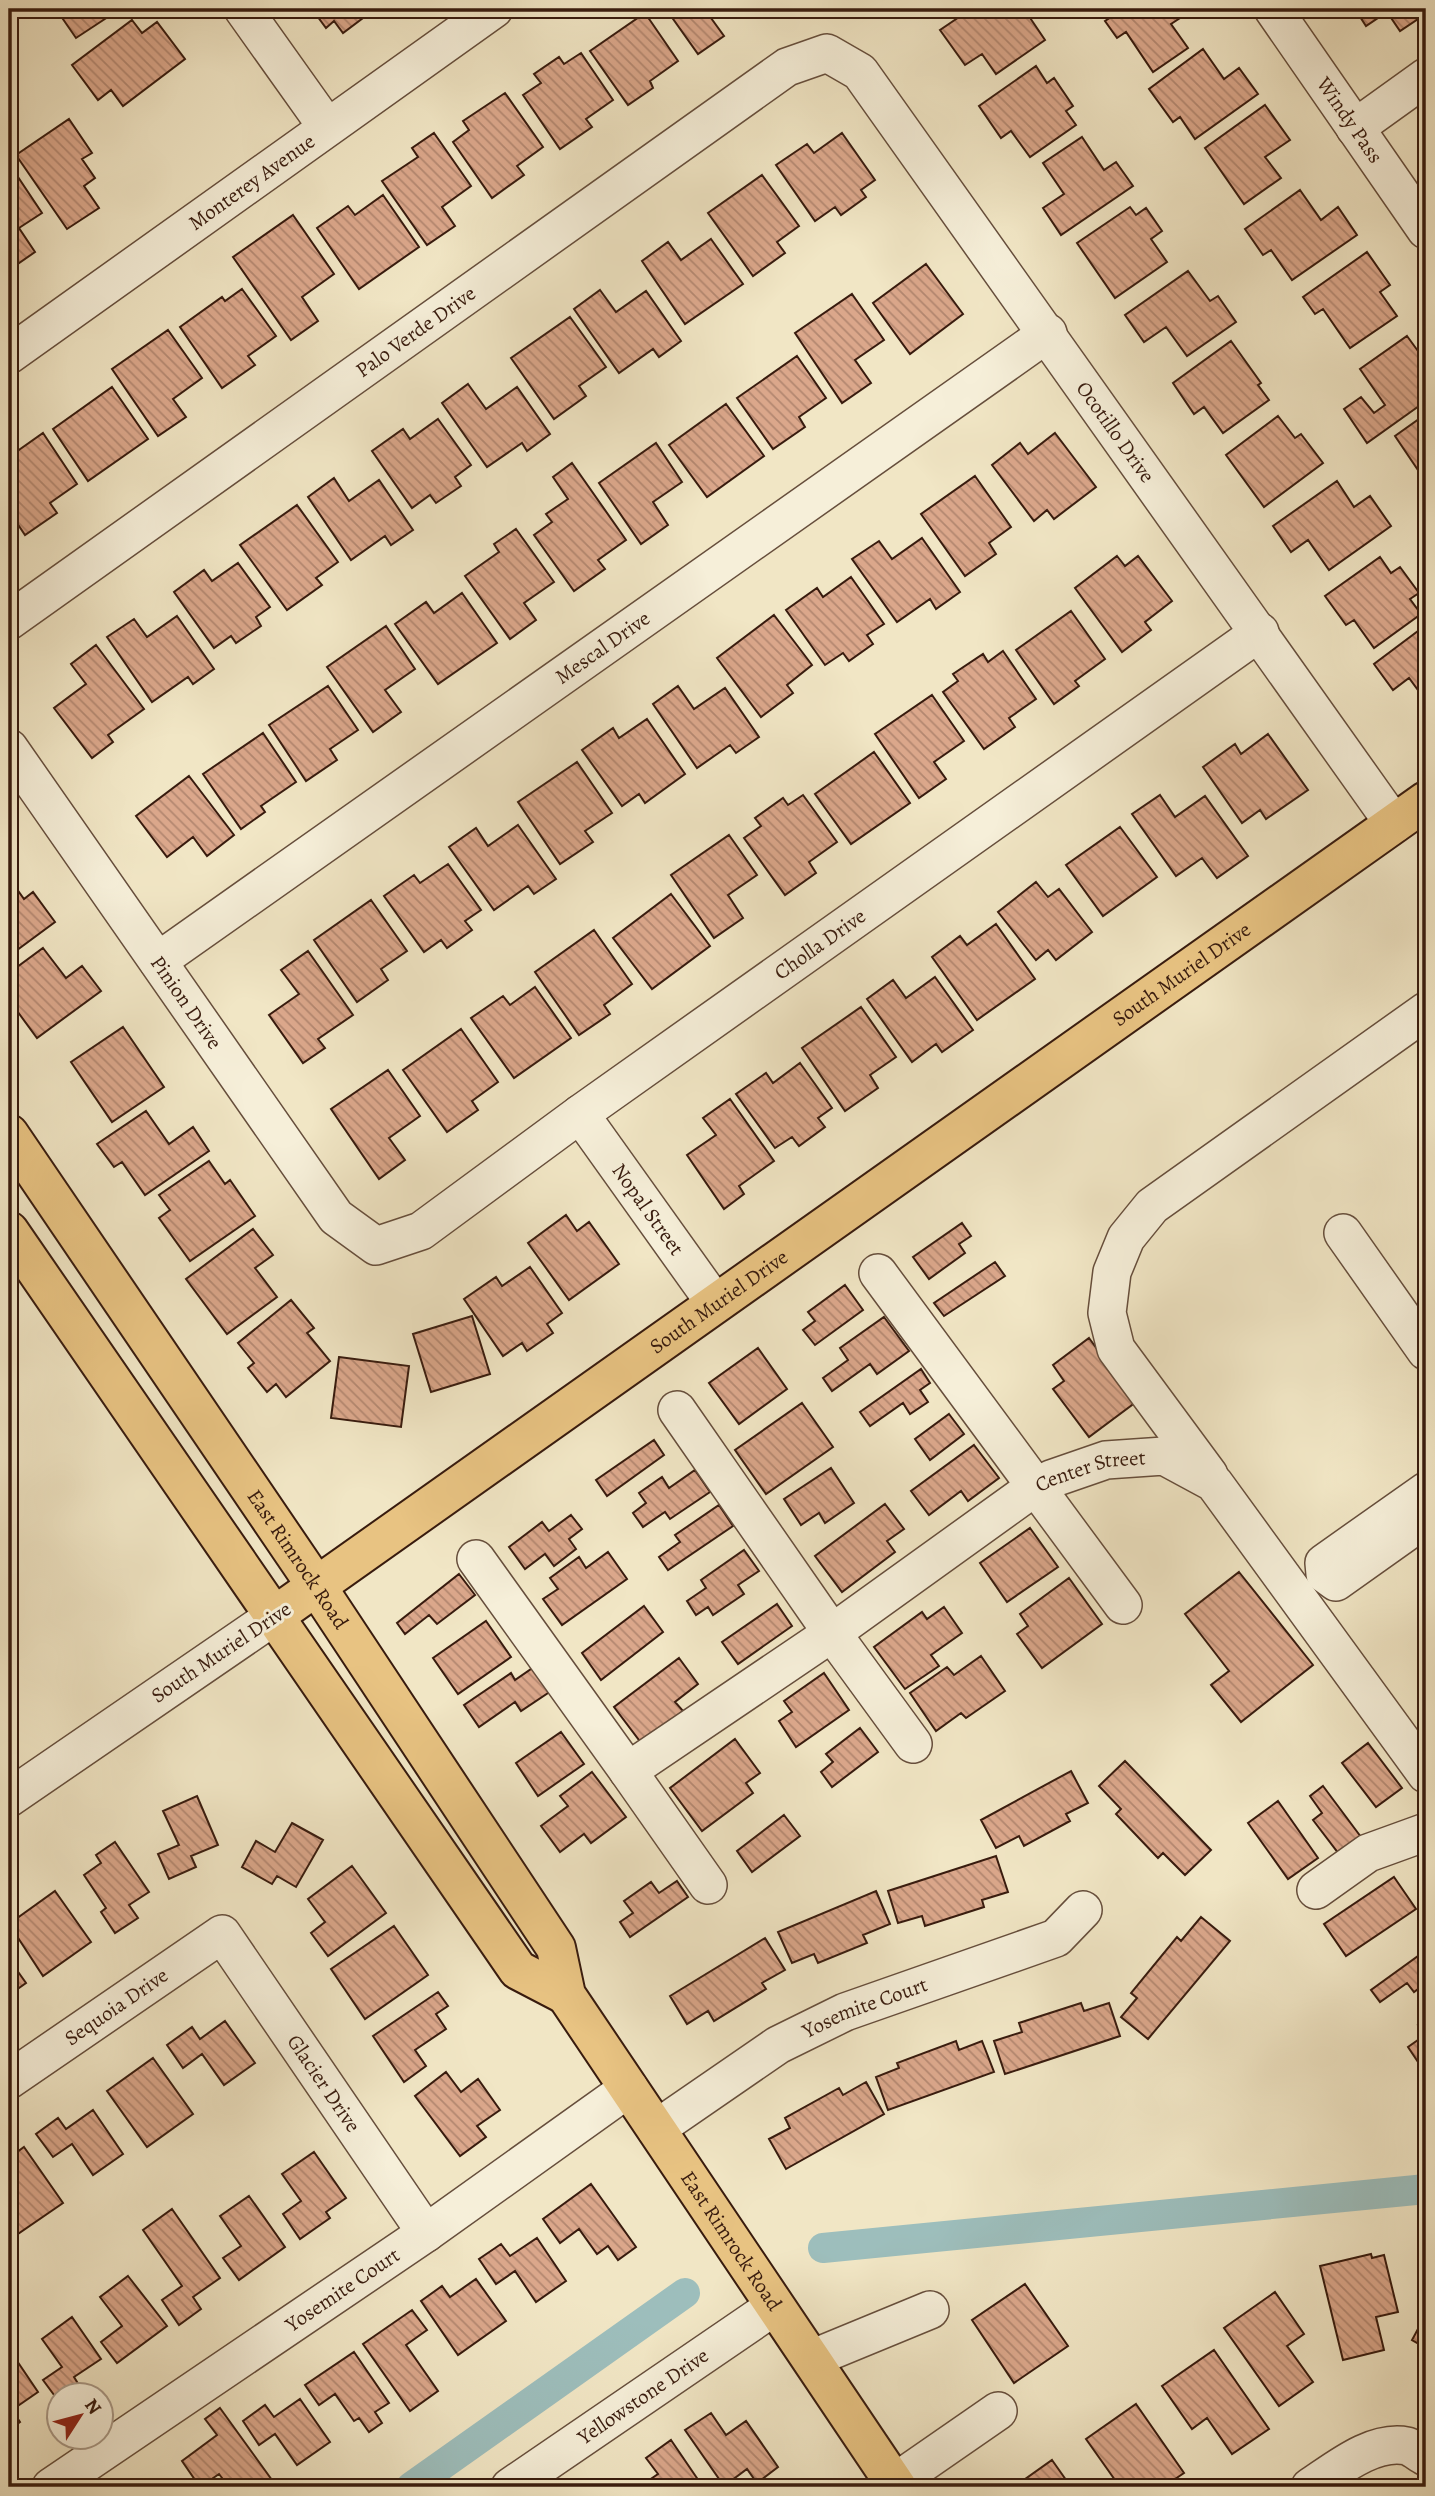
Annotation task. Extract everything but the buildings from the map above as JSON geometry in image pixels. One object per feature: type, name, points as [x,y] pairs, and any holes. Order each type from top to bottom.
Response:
[{"type":"main road","name":"South Muriel Drive","points":[[272,1617],[1426,801]]},
{"type":"main road","name":"East Rimrock Road","points":[[9,1134],[317,1587],[556,1948],[566,1995],[895,2485]]},
{"type":"main road","name":"East Rimrock Road","points":[[9,1231],[272,1617],[518,1970],[566,1995]]},
{"type":"street","points":[[243,9],[327,127]]},
{"type":"street","name":"Monterey Avenue","points":[[9,355],[494,9]]},
{"type":"street","name":"Windy Pass","points":[[1273,9],[1426,230]]},
{"type":"street","name":"Ocotillo Drive","points":[[827,53],[860,72],[1048,333],[1394,824]]},
{"type":"street","name":"Palo Verde Drive","points":[[9,621],[775,75],[787,67],[827,53]]},
{"type":"street","points":[[1355,128],[1426,77]]},
{"type":"street","name":"Mescal Drive","points":[[158,961],[1048,333]]},
{"type":"street","name":"Cholla Drive","points":[[376,1247],[421,1231],[580,1114],[1260,632]]},
{"type":"street","name":"Pinion Drive","points":[[9,748],[336,1217],[376,1247]]},
{"type":"street","points":[[1214,1483],[1116,1349],[1107,1313],[1112,1272],[1126,1238],[1152,1206],[1426,1011]]},
{"type":"street","name":"Nopal Street","points":[[580,1114],[715,1303]]},
{"type":"street","points":[[1343,1233],[1426,1351]]},
{"type":"street","name":"Center Street","points":[[878,1273],[1035,1487],[1106,1460],[1164,1456],[1214,1483],[1310,1584],[1426,1774]]},
{"type":"street","points":[[677,1410],[913,1744]]},
{"type":"street","points":[[628,1771],[832,1633],[1035,1487],[1123,1605]]},
{"type":"street","points":[[1310,1584],[1324,1563],[1426,1491]]},
{"type":"street","points":[[1310,1584],[1336,1581],[1426,1518]]},
{"type":"street","points":[[476,1559],[708,1885]]},
{"type":"street","name":"South Muriel Drive","points":[[9,1798],[272,1617]]},
{"type":"street","points":[[1316,1890],[1368,1853],[1426,1832]]},
{"type":"street","name":"Yosemite Court","points":[[656,2129],[778,2045],[845,2012],[1056,1938],[1083,1910]]},
{"type":"street","name":"Sequoia Drive","points":[[9,2080],[222,1934]]},
{"type":"street","name":"Glacier Drive","points":[[222,1934],[426,2233]]},
{"type":"street","name":"Yosemite Court","points":[[51,2487],[426,2233],[629,2088]]},
{"type":"street","name":"Yellowstone Drive","points":[[510,2487],[775,2306]]},
{"type":"street","points":[[811,2359],[930,2310]]},
{"type":"street","points":[[895,2485],[998,2411]]},
{"type":"street","points":[[1310,2487],[1339,2467],[1383,2446],[1417,2452]]},
{"type":"waterway","points":[[823,2248],[1426,2189]]},
{"type":"waterway","points":[[411,2487],[685,2293]]}]
